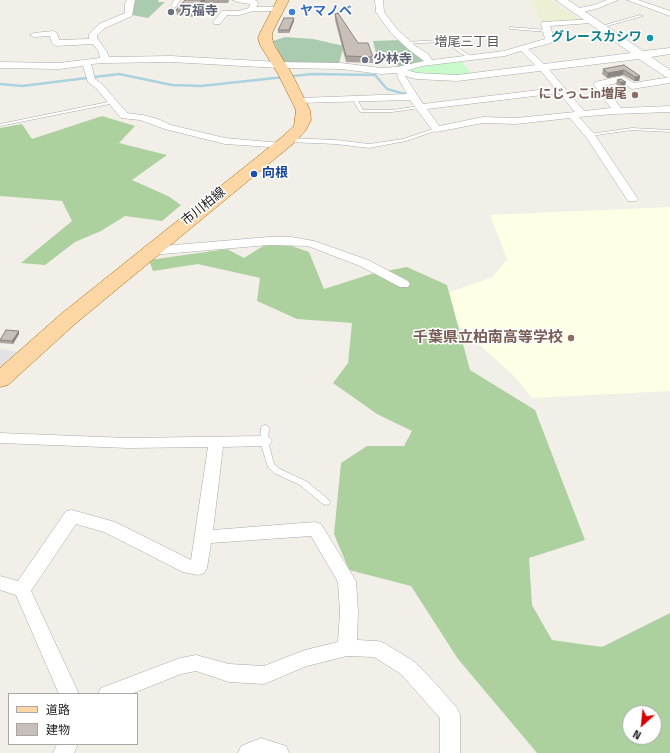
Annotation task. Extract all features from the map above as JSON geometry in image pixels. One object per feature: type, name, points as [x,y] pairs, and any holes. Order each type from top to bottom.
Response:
[{"type":"main road","name":"市川柏線","points":[[0,380],[68,319],[151,250],[285,143],[300,127],[303,120],[303,110],[300,101],[265,38],[266,32],[281,5]]},
{"type":"street","points":[[105,60],[103,52],[94,41],[93,34],[97,28],[123,19],[129,14],[129,4],[131,0]]},
{"type":"street","points":[[237,0],[254,2],[253,8]]},
{"type":"street","points":[[379,0],[380,12],[394,32],[406,43],[425,56],[430,63]]},
{"type":"street","points":[[561,0],[669,75]]},
{"type":"street","points":[[577,11],[596,7],[614,0]]},
{"type":"street","points":[[631,0],[670,14]]},
{"type":"street","points":[[217,22],[225,13],[239,13],[253,8],[281,5]]},
{"type":"street","points":[[399,72],[430,63],[505,53],[548,41],[550,38],[545,24],[595,24]]},
{"type":"street","points":[[34,35],[53,32],[56,43],[94,41]]},
{"type":"street","points":[[522,48],[543,68],[562,90],[632,200]]},
{"type":"street","points":[[0,65],[59,66],[105,60],[171,59],[284,73],[341,66],[399,72],[416,76],[457,78],[670,51]]},
{"type":"street","points":[[86,62],[90,77],[114,102],[124,116],[140,117],[156,121],[168,127],[225,141],[285,143]]},
{"type":"street","points":[[399,72],[412,97],[436,129],[483,120],[516,121],[618,111],[670,109]]},
{"type":"street","points":[[618,111],[598,84],[622,79],[632,86],[669,75]]},
{"type":"street","points":[[420,107],[562,90]]},
{"type":"street","points":[[300,101],[412,97]]},
{"type":"street","points":[[151,250],[269,241],[310,243],[364,263],[404,284]]},
{"type":"street","points":[[0,438],[106,443],[216,443],[265,435]]},
{"type":"street","points":[[22,590],[72,516],[109,527],[189,567],[198,568],[204,536],[216,443]]},
{"type":"street","points":[[204,536],[315,529],[347,581],[349,612],[347,648]]},
{"type":"street","points":[[0,583],[22,590],[69,693]]},
{"type":"street","points":[[111,693],[180,666],[196,663],[229,673],[264,674],[305,658],[347,648],[377,649],[408,668],[450,714],[450,753]]},
{"type":"street","points":[[248,753],[261,748],[279,753]]},
{"type":"lane","points":[[595,24],[641,16]]},
{"type":"lane","points":[[511,28],[547,31]]},
{"type":"lane","points":[[406,43],[438,41],[447,42],[470,57]]},
{"type":"lane","points":[[354,98],[361,111],[392,111],[420,107]]},
{"type":"lane","points":[[0,126],[114,102]]},
{"type":"lane","points":[[285,143],[336,142],[369,146],[404,140],[436,129]]},
{"type":"lane","points":[[590,136],[632,130],[670,131]]},
{"type":"lane","points":[[265,435],[271,465],[277,471],[303,483],[326,502]]},
{"type":"shaded area","points":[[135,0],[159,0],[158,2],[165,2],[148,18],[132,15],[132,5]]},
{"type":"shaded area","points":[[530,0],[551,0],[580,20],[542,22]]},
{"type":"shaded area","points":[[285,37],[313,39],[344,46],[339,63],[291,63],[283,61],[273,41]]},
{"type":"shaded area","points":[[399,40],[425,61],[398,67],[394,55],[388,56],[386,52],[376,53],[373,41]]},
{"type":"shaded area","name":"千葉県立柏南高等学校","points":[[670,207],[670,391],[532,398],[515,377],[430,299],[493,277],[507,259],[490,215]]},
{"type":"shaded area","points":[[0,349],[18,352],[0,368]]},
{"type":"green space","points":[[458,61],[462,62],[471,73],[453,75],[417,74],[407,72],[422,65]]},
{"type":"green space","points":[[102,116],[135,126],[119,143],[167,155],[132,180],[168,196],[181,205],[162,221],[125,216],[101,231],[75,242],[45,265],[21,263],[72,221],[62,201],[0,196],[0,128],[22,124],[32,139]]},
{"type":"green space","points":[[286,244],[309,252],[324,289],[371,274],[407,267],[447,285],[470,370],[535,410],[585,540],[529,558],[532,605],[552,640],[602,647],[670,613],[670,753],[537,753],[458,659],[411,586],[349,570],[334,534],[341,463],[367,446],[404,446],[412,431],[377,414],[333,383],[348,363],[352,323],[297,319],[257,301],[260,278],[198,264],[153,271],[149,260],[227,249],[244,258],[263,246]]},
{"type":"building","points":[[185,0],[202,0],[193,11],[176,10]]},
{"type":"building","points":[[338,13],[358,43],[368,43],[373,57],[346,56],[335,14]]},
{"type":"building","points":[[284,18],[294,18],[289,30],[278,30]]},
{"type":"building","points":[[624,65],[640,76],[635,77],[624,70],[608,73],[603,69]]},
{"type":"building","points":[[621,79],[626,82],[617,80]]},
{"type":"building","points":[[6,330],[19,331],[12,341],[0,340]]},
{"type":"waterway","points":[[0,84],[22,86],[119,74],[172,85],[201,86],[312,74],[375,75],[387,89],[405,94]]},
{"type":"place","name":"万福寺","points":[[171,12]]},
{"type":"place","name":"ヤマノベ","points":[[292,12]]},
{"type":"place","name":"グレースカシワ","points":[[650,38]]},
{"type":"place","name":"少林寺","points":[[365,60]]},
{"type":"place","name":"にじっこin増尾","points":[[635,95]]},
{"type":"place","name":"向根","points":[[254,174]]},
{"type":"place","name":"千葉県立柏南高等学校","points":[[571,338]]},
{"type":"district","name":"増尾三丁目","points":[[467,43]]}]
